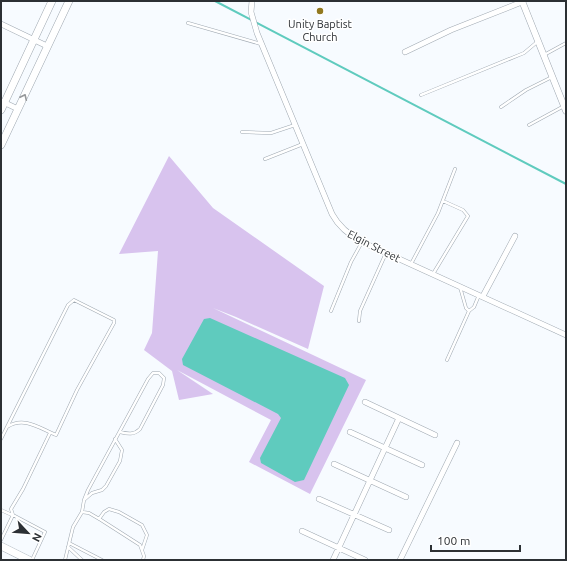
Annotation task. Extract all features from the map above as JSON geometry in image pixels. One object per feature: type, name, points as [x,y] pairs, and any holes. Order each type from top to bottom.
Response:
[{"type":"main road","points":[[2,105],[52,1]]},
{"type":"main road","points":[[1,145],[69,1]]},
{"type":"main road","points":[[1,546],[31,560]]},
{"type":"street","name":"Elgin Street","points":[[252,1],[251,12],[254,25],[336,222],[350,235],[362,242],[566,336]]},
{"type":"street","points":[[405,52],[451,30],[522,2],[565,106]]},
{"type":"street","points":[[1,24],[47,46]]},
{"type":"street","points":[[2,105],[18,109]]},
{"type":"street","points":[[481,296],[515,236]]},
{"type":"street","points":[[365,402],[435,435]]},
{"type":"street","points":[[333,560],[399,418]]},
{"type":"street","points":[[350,432],[422,465]]},
{"type":"street","points":[[400,560],[457,443]]},
{"type":"street","points":[[334,464],[406,497]]},
{"type":"street","points":[[319,499],[389,530]]},
{"type":"street","points":[[302,531],[365,560]]},
{"type":"lane","points":[[188,23],[262,44]]},
{"type":"lane","points":[[421,95],[524,53],[538,41]]},
{"type":"lane","points":[[544,56],[566,43]]},
{"type":"lane","points":[[501,107],[526,90],[552,77]]},
{"type":"lane","points":[[529,125],[565,106]]},
{"type":"lane","points":[[242,132],[271,133],[295,124]]},
{"type":"lane","points":[[265,159],[304,144]]},
{"type":"lane","points":[[410,264],[438,213],[455,169]]},
{"type":"lane","points":[[432,274],[468,216],[463,210],[443,201]]},
{"type":"lane","points":[[331,311],[339,288],[362,242]]},
{"type":"lane","points":[[359,322],[360,311],[386,253]]},
{"type":"lane","points":[[460,286],[466,308],[469,311]]},
{"type":"lane","points":[[447,360],[469,311],[474,307],[481,296]]},
{"type":"lane","points":[[1,439],[7,426],[70,302],[74,300],[114,320],[114,323],[94,361],[77,390],[56,435],[24,422],[14,423],[7,426]]},
{"type":"lane","points":[[65,560],[73,527],[82,512],[84,500],[88,490],[148,379],[153,373],[156,372],[163,376],[163,384],[140,429],[132,434],[120,432]]},
{"type":"lane","points":[[1,540],[13,515],[11,509],[23,489],[50,433]]},
{"type":"lane","points":[[84,500],[92,493],[102,490],[106,486],[120,460],[122,450],[116,439]]},
{"type":"lane","points":[[99,519],[104,512],[109,509],[119,512],[142,525],[147,534],[142,550]]},
{"type":"lane","points":[[1,510],[45,532],[31,560]]},
{"type":"lane","points":[[82,512],[89,513],[140,545],[144,560]]},
{"type":"lane","points":[[69,543],[102,560]]},
{"type":"lane","points":[[68,547],[82,560]]},
{"type":"shaded area","points":[[169,156],[213,208],[324,286],[308,349],[213,308],[366,380],[310,494],[249,462],[271,420],[177,370],[213,394],[179,400],[172,371],[144,350],[152,333],[158,251],[119,254]]},
{"type":"shaded area","points":[[210,318],[345,378],[349,385],[304,480],[295,482],[261,463],[260,458],[281,418],[278,414],[183,365],[182,359],[204,319]]},
{"type":"waterway","points":[[215,1],[566,184]]},
{"type":"place","name":"Unity Baptist Church","points":[[320,11]]}]
